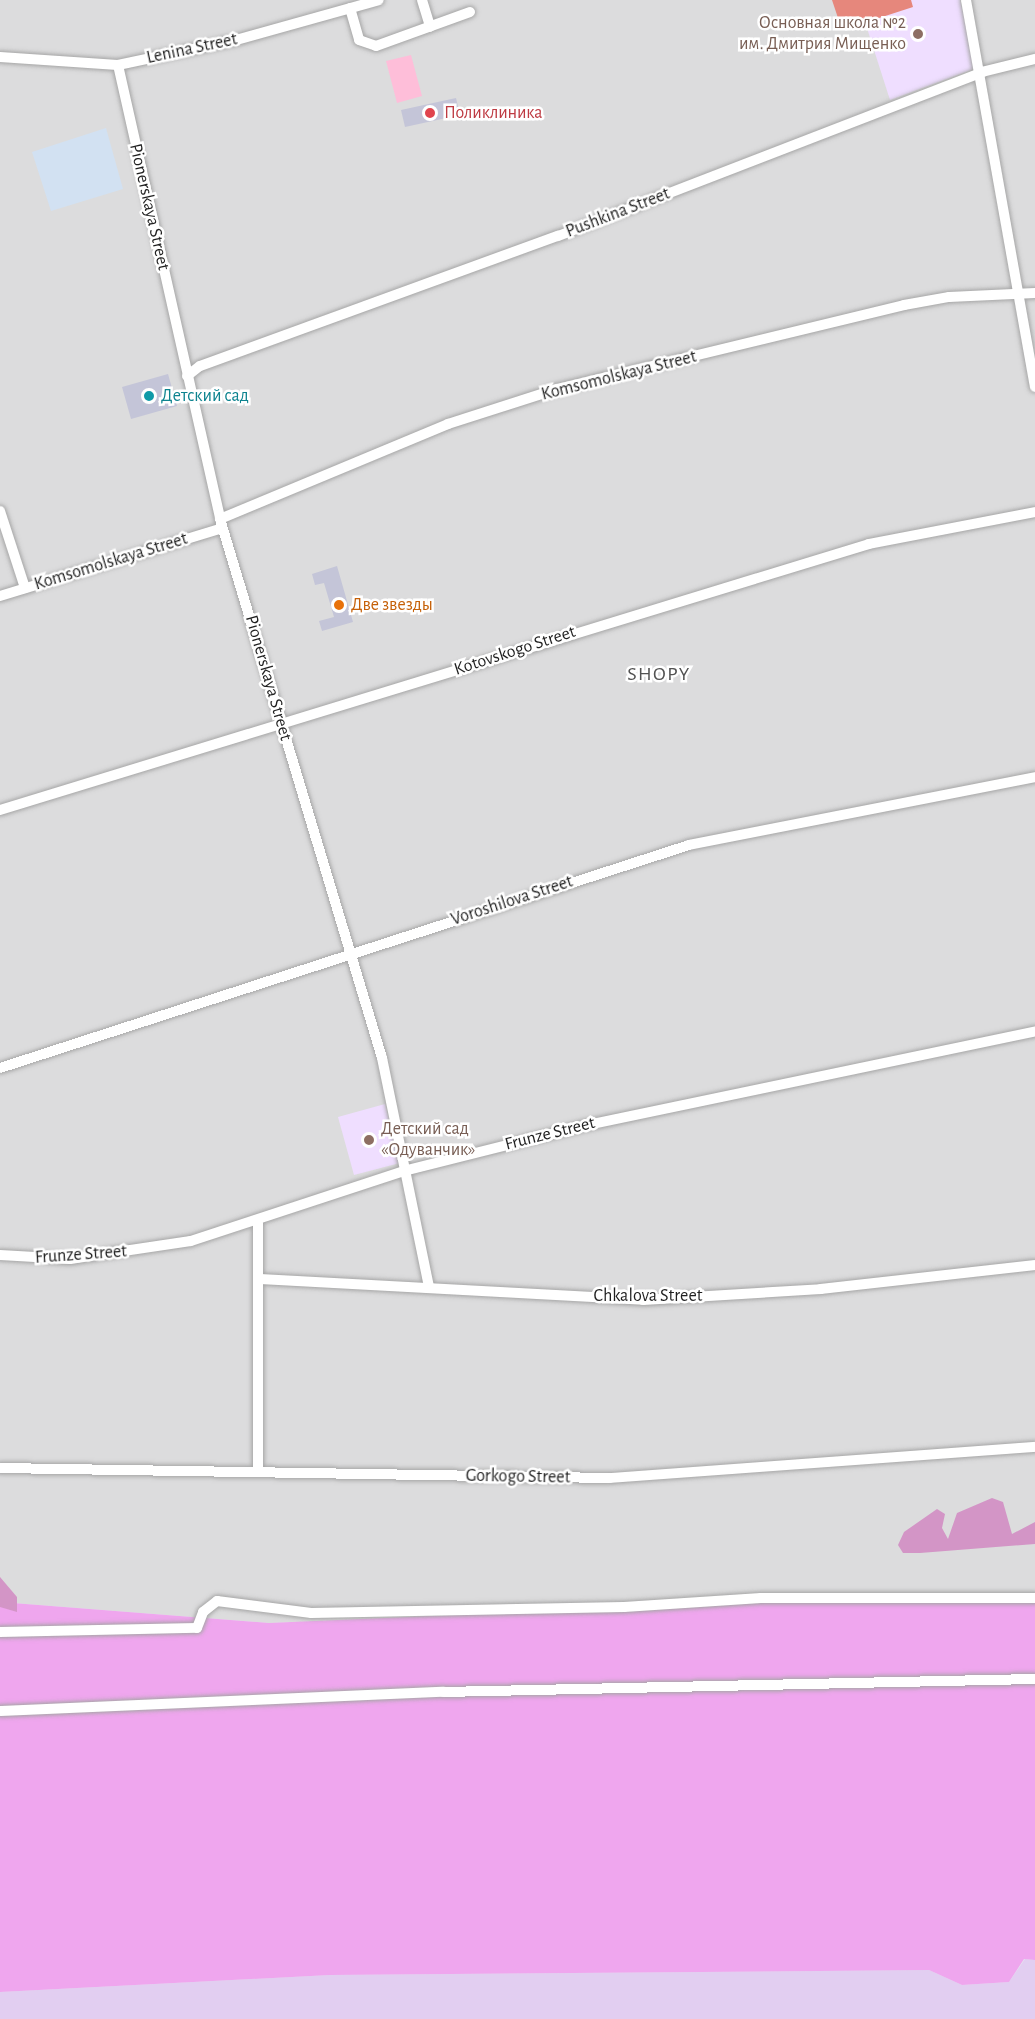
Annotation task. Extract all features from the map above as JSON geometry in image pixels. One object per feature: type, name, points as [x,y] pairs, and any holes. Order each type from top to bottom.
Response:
[{"type":"street","name":"Lenina Street","points":[[0,57],[118,65],[236,40],[379,0]]},
{"type":"street","points":[[422,0],[430,27]]},
{"type":"street","points":[[966,0],[982,72],[980,85],[1016,293],[1035,387]]},
{"type":"street","points":[[350,8],[359,40],[376,46],[470,12]]},
{"type":"street","name":"Pushkina Street","points":[[187,376],[200,366],[558,236],[982,72],[1035,59]]},
{"type":"street","name":"Pionerskaya Street","points":[[118,65],[221,524],[382,1058],[429,1287]]},
{"type":"street","name":"Komsomolskaya Street","points":[[0,596],[221,524],[448,424],[557,389],[903,305],[1035,293]]},
{"type":"street","points":[[183,358],[200,366]]},
{"type":"street","points":[[0,511],[25,588]]},
{"type":"street","name":"Kotovskogo Street","points":[[0,810],[282,726],[869,544],[1035,512]]},
{"type":"street","name":"Voroshilova Street","points":[[0,1068],[689,845],[1035,777]]},
{"type":"street","name":"Frunze Street","points":[[0,1255],[70,1259],[139,1251],[258,1223],[404,1171],[753,1088],[1035,1031]]},
{"type":"street","points":[[258,1223],[260,1279],[258,1470]]},
{"type":"street","name":"Chkalova Street","points":[[260,1279],[643,1300],[821,1290],[1035,1265]]},
{"type":"street","name":"Gorkogo Street","points":[[0,1468],[258,1470],[610,1478],[1035,1447]]},
{"type":"street","points":[[0,1632],[197,1628],[203,1612],[217,1601],[310,1613],[613,1608],[761,1598],[1035,1598]]},
{"type":"street","points":[[0,1711],[443,1692],[1035,1679]]},
{"type":"shaded area","points":[[0,0],[1035,0],[1035,1601],[269,1623],[0,1602]]},
{"type":"shaded area","points":[[832,0],[911,0],[913,7],[842,30]]},
{"type":"shaded area","name":"Основная школа №2 им. Дмитрия Мищенко","points":[[858,0],[960,0],[976,68],[890,100]]},
{"type":"shaded area","points":[[411,55],[422,96],[397,103],[386,61]]},
{"type":"shaded area","points":[[106,128],[123,189],[51,211],[32,152]]},
{"type":"shaded area","name":"Детский сад «Одуванчик»","points":[[385,1104],[400,1163],[354,1175],[338,1117]]},
{"type":"shaded area","points":[[992,1498],[1003,1502],[1012,1534],[1035,1522],[1035,1544],[920,1553],[903,1553],[898,1545],[904,1532],[937,1509],[945,1514],[942,1528],[948,1539],[957,1513]]},
{"type":"shaded area","points":[[0,1577],[17,1597],[17,1612],[0,1607]]},
{"type":"shaded area","points":[[770,1601],[1035,1601],[1035,1960],[1024,1959],[1009,1982],[962,1985],[929,1970],[330,1975],[0,1992],[0,1602],[269,1623]]},
{"type":"shaded area","points":[[1025,1959],[1035,1960],[1035,2019],[0,2019],[0,1992],[330,1975],[929,1970],[962,1985],[1009,1982]]},
{"type":"building","name":"Поликлиника","points":[[456,98],[460,115],[405,127],[401,110]]},
{"type":"building","name":"Детский сад","points":[[168,374],[177,406],[131,419],[122,387]]},
{"type":"building","name":"Две звезды","points":[[337,566],[353,622],[322,631],[319,621],[334,617],[324,583],[315,585],[312,574]]},
{"type":"place","name":"Основная школа №2 им. Дмитрия Мищенко","points":[[918,34]]},
{"type":"place","name":"Поликлиника","points":[[430,113]]},
{"type":"place","name":"Детский сад","points":[[149,396]]},
{"type":"place","name":"Две звезды","points":[[339,605]]},
{"type":"place","name":"Детский сад «Одуванчик»","points":[[369,1140]]},
{"type":"district","name":"SHOPY","points":[[659,674]]}]
